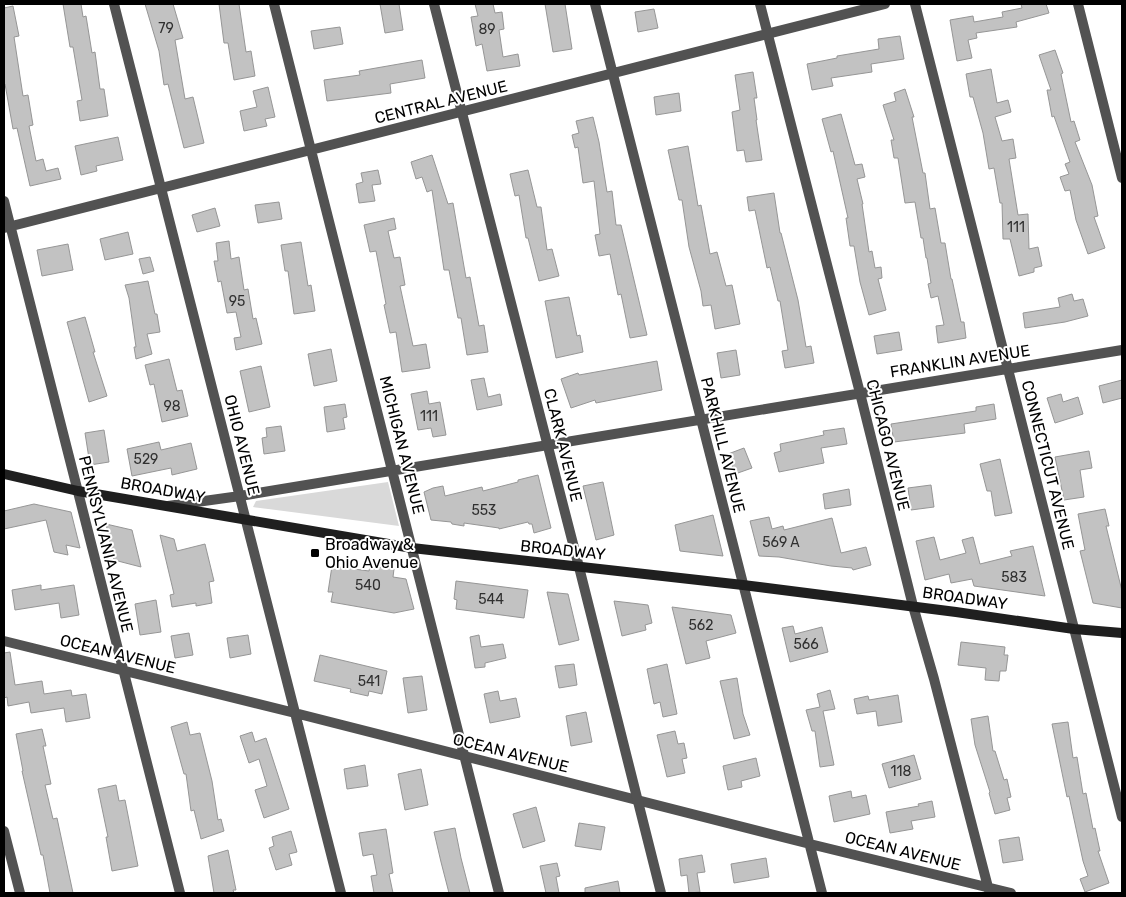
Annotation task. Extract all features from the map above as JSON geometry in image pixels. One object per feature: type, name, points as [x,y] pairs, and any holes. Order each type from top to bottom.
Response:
[{"type":"main road","name":"BROADWAY","points":[[4,474],[78,491],[412,548],[743,585],[1074,629],[1122,633]]},
{"type":"street","name":"OHIO AVENUE","points":[[114,4],[341,893]]},
{"type":"street","name":"MICHIGAN AVENUE","points":[[274,4],[499,893]]},
{"type":"street","name":"CLARK AVENUE","points":[[434,4],[661,893]]},
{"type":"street","name":"PARKHILL AVENUE","points":[[595,4],[822,893]]},
{"type":"street","name":"CHICAGO AVENUE","points":[[760,4],[860,393],[912,606],[934,679],[989,890]]},
{"type":"street","name":"CENTRAL AVENUE","points":[[7,228],[885,4]]},
{"type":"street","name":"CONNECTICUT AVENUE","points":[[915,4],[1122,817]]},
{"type":"street","points":[[1078,4],[1122,178]]},
{"type":"street","name":"PENNSYLVANIA AVENUE","points":[[4,201],[7,228],[78,491],[122,671],[180,893]]},
{"type":"street","name":"FRANKLIN AVENUE","points":[[166,506],[240,496],[1122,350]]},
{"type":"street","name":"OCEAN AVENUE","points":[[4,641],[295,713],[989,890],[1011,893]]},
{"type":"street","points":[[4,831],[20,893]]},
{"type":"shaded area","points":[[388,482],[399,526],[253,507],[256,501]]},
{"type":"building","points":[[63,4],[81,4],[83,17],[86,16],[92,53],[95,52],[100,89],[104,89],[108,116],[80,121],[77,101],[82,100]]},
{"type":"building","points":[[145,4],[173,4],[183,38],[175,40],[185,99],[193,97],[204,143],[184,148],[168,84],[164,85],[159,51]]},
{"type":"building","points":[[219,4],[239,4],[246,52],[251,51],[255,76],[234,80],[228,43],[224,43]]},
{"type":"building","points":[[380,4],[399,4],[403,30],[385,33]]},
{"type":"building","points":[[475,4],[493,4],[495,13],[502,12],[504,29],[499,30],[503,57],[518,54],[520,66],[487,71],[482,44],[476,46],[471,17],[478,16]]},
{"type":"building","points":[[545,4],[565,4],[572,49],[553,52]]},
{"type":"building","points":[[1021,4],[1046,4],[1049,13],[1016,22],[1017,27],[976,33],[977,38],[968,40],[972,58],[957,61],[950,20],[973,16],[974,22],[1003,17],[1002,12],[1022,8]]},
{"type":"building","points":[[13,6],[19,36],[14,37],[23,96],[28,95],[33,125],[29,126],[36,161],[43,159],[46,171],[58,168],[61,179],[30,186],[17,128],[13,129],[4,84],[4,8]]},
{"type":"building","points":[[654,9],[658,28],[638,32],[635,12]]},
{"type":"building","points":[[340,27],[343,44],[314,49],[311,31]]},
{"type":"building","points":[[900,36],[904,59],[871,64],[872,72],[831,78],[833,86],[812,90],[807,64],[837,58],[837,56],[879,49],[878,39]]},
{"type":"building","points":[[1055,50],[1063,73],[1061,74],[1071,122],[1074,121],[1080,140],[1075,142],[1092,185],[1098,216],[1094,217],[1105,248],[1088,254],[1076,220],[1070,190],[1065,191],[1060,177],[1069,174],[1065,164],[1070,162],[1054,116],[1052,117],[1047,90],[1051,90],[1039,55]]},
{"type":"building","points":[[422,60],[425,78],[390,84],[391,93],[327,101],[324,80],[360,75],[359,71]]},
{"type":"building","points":[[991,69],[997,103],[1008,100],[1011,112],[995,117],[1002,141],[1013,139],[1016,158],[1009,159],[1018,215],[1028,214],[1029,249],[1038,247],[1042,266],[1034,268],[1034,272],[1019,276],[1010,239],[1003,239],[1002,203],[1000,203],[994,168],[989,169],[983,133],[973,97],[970,97],[966,74]]},
{"type":"building","points":[[753,72],[757,98],[754,98],[756,120],[762,160],[746,162],[744,150],[737,151],[732,112],[740,110],[735,75]]},
{"type":"building","points":[[268,87],[275,117],[265,119],[267,126],[244,131],[240,111],[257,107],[253,91]]},
{"type":"building","points":[[905,89],[914,117],[912,117],[923,173],[925,173],[930,209],[935,208],[941,243],[945,243],[951,279],[961,322],[964,322],[966,338],[938,343],[936,326],[944,325],[938,296],[931,298],[928,284],[931,283],[927,258],[923,238],[921,238],[915,202],[905,203],[898,158],[894,158],[891,140],[894,140],[883,105],[896,101],[894,93]]},
{"type":"building","points":[[679,93],[681,111],[656,115],[654,97]]},
{"type":"building","points":[[841,114],[855,165],[862,164],[865,177],[857,179],[863,204],[869,252],[872,251],[875,268],[881,267],[882,278],[878,279],[886,310],[869,315],[860,282],[854,246],[850,246],[846,218],[848,218],[833,151],[831,152],[822,119]]},
{"type":"building","points":[[593,117],[607,192],[612,191],[616,225],[621,225],[647,335],[630,338],[621,294],[618,295],[610,254],[599,256],[595,235],[600,234],[594,181],[583,183],[578,147],[575,148],[572,135],[579,133],[576,121]]},
{"type":"building","points":[[118,137],[123,160],[96,166],[97,171],[81,175],[75,146]]},
{"type":"building","points":[[688,146],[698,206],[701,205],[710,254],[717,252],[726,286],[732,285],[740,324],[715,329],[711,305],[703,306],[701,291],[689,247],[682,200],[679,200],[668,150]]},
{"type":"building","points":[[432,155],[448,204],[453,203],[466,278],[470,277],[479,326],[484,325],[488,352],[467,355],[461,318],[458,318],[449,270],[444,270],[432,190],[427,192],[422,177],[416,179],[411,162]]},
{"type":"building","points":[[378,170],[381,184],[372,185],[375,201],[359,203],[356,184],[363,182],[361,173]]},
{"type":"building","points":[[528,170],[537,207],[541,207],[547,250],[552,249],[559,276],[539,281],[528,238],[526,238],[519,195],[515,196],[510,174]]},
{"type":"building","points":[[774,193],[780,233],[798,300],[806,347],[811,346],[814,363],[785,368],[782,351],[788,350],[780,301],[778,301],[770,267],[767,268],[755,210],[749,211],[747,197]]},
{"type":"building","points":[[279,202],[282,219],[258,223],[255,205]]},
{"type":"building","points":[[215,208],[220,226],[197,232],[192,215]]},
{"type":"building","points":[[394,218],[396,229],[388,231],[394,258],[400,257],[405,285],[400,286],[413,346],[426,344],[430,368],[402,372],[396,332],[390,333],[376,251],[370,252],[364,225]]},
{"type":"building","points":[[128,232],[133,254],[105,260],[100,239]]},
{"type":"building","points":[[229,241],[231,259],[239,257],[244,290],[248,289],[253,319],[256,318],[262,344],[236,350],[234,338],[241,337],[236,312],[227,313],[221,281],[218,282],[214,261],[218,261],[216,243]]},
{"type":"building","points":[[301,242],[308,286],[311,285],[315,311],[294,314],[288,271],[285,271],[281,245]]},
{"type":"building","points":[[68,244],[73,270],[42,276],[37,250]]},
{"type":"building","points":[[150,257],[154,271],[143,274],[139,259]]},
{"type":"building","points":[[148,281],[160,332],[147,334],[152,354],[136,359],[129,298],[125,285]]},
{"type":"building","points":[[1072,294],[1074,301],[1083,299],[1088,316],[1065,322],[1025,328],[1023,313],[1060,307],[1058,298]]},
{"type":"building","points":[[569,297],[577,336],[580,335],[583,352],[556,358],[545,301]]},
{"type":"building","points":[[85,317],[95,352],[93,352],[107,396],[89,402],[67,322]]},
{"type":"building","points":[[899,332],[902,350],[877,354],[874,336]]},
{"type":"building","points":[[331,349],[337,381],[314,386],[308,354]]},
{"type":"building","points":[[736,350],[740,375],[721,378],[717,353]]},
{"type":"building","points":[[169,359],[177,391],[182,390],[188,416],[162,422],[154,384],[150,385],[145,365]]},
{"type":"building","points":[[657,361],[662,390],[596,403],[595,400],[571,408],[561,379],[578,373],[579,375]]},
{"type":"building","points":[[261,366],[270,407],[249,412],[240,371]]},
{"type":"building","points":[[484,378],[488,397],[500,394],[502,405],[477,410],[471,380]]},
{"type":"building","points":[[1122,380],[1122,398],[1103,403],[1099,386]]},
{"type":"building","points":[[427,391],[429,404],[440,402],[446,435],[433,437],[431,428],[418,430],[411,394]]},
{"type":"building","points":[[1061,394],[1063,402],[1078,397],[1083,414],[1055,423],[1047,398]]},
{"type":"building","points":[[345,404],[347,417],[343,418],[345,429],[327,432],[324,407]]},
{"type":"building","points":[[994,404],[996,419],[964,424],[965,433],[894,442],[891,424],[976,411],[976,407]]},
{"type":"building","points":[[281,426],[285,451],[264,454],[262,438],[267,437],[266,428]]},
{"type":"building","points":[[844,428],[847,444],[821,448],[824,463],[779,472],[774,453],[781,451],[780,444],[824,435],[823,431]]},
{"type":"building","points":[[104,430],[109,462],[90,465],[85,433]]},
{"type":"building","points":[[159,442],[161,450],[191,443],[197,469],[172,475],[171,468],[132,476],[127,449]]},
{"type":"building","points":[[744,448],[752,468],[735,474],[728,454]]},
{"type":"building","points":[[1089,451],[1092,468],[1080,470],[1084,497],[1064,500],[1055,457]]},
{"type":"building","points":[[1000,459],[1012,513],[995,516],[991,491],[987,491],[980,464]]},
{"type":"building","points":[[538,475],[551,528],[534,533],[532,524],[528,522],[499,529],[464,523],[464,526],[452,524],[451,522],[431,520],[424,492],[433,488],[443,486],[445,496],[482,487],[483,491]]},
{"type":"building","points":[[603,482],[614,535],[596,540],[583,486]]},
{"type":"building","points":[[931,485],[934,507],[911,510],[908,488]]},
{"type":"building","points":[[849,489],[851,505],[825,509],[823,494]]},
{"type":"building","points":[[34,504],[71,512],[80,548],[66,545],[68,555],[54,552],[46,520],[4,529],[4,511]]},
{"type":"building","points":[[1105,509],[1109,526],[1106,526],[1122,591],[1122,608],[1093,603],[1080,551],[1085,550],[1078,514]]},
{"type":"building","points":[[713,515],[723,556],[680,551],[675,525]]},
{"type":"building","points":[[769,517],[772,529],[783,526],[784,530],[832,518],[841,553],[866,547],[871,565],[853,570],[852,568],[779,557],[759,556],[750,521]]},
{"type":"building","points":[[106,524],[132,530],[141,567],[114,560]]},
{"type":"building","points":[[160,535],[174,539],[177,551],[205,544],[214,581],[209,582],[212,603],[196,606],[196,603],[172,607],[170,595],[174,594]]},
{"type":"building","points":[[934,537],[940,560],[966,553],[962,540],[973,537],[980,564],[1012,556],[1010,551],[1033,546],[1045,596],[974,586],[972,579],[951,583],[949,574],[925,580],[916,541]]},
{"type":"building","points":[[332,566],[369,571],[370,566],[394,569],[393,577],[406,579],[414,609],[394,613],[331,602],[333,592],[328,592]]},
{"type":"building","points":[[456,581],[528,590],[524,618],[456,609],[457,600],[454,599]]},
{"type":"building","points":[[41,585],[41,590],[74,585],[79,615],[61,618],[59,603],[15,610],[12,590]]},
{"type":"building","points":[[547,592],[568,594],[579,640],[559,645]]},
{"type":"building","points":[[156,600],[161,632],[140,635],[135,604]]},
{"type":"building","points":[[614,601],[648,605],[652,623],[645,625],[646,630],[622,636]]},
{"type":"building","points":[[672,607],[731,615],[736,633],[706,641],[710,658],[686,664]]},
{"type":"building","points":[[793,626],[795,634],[822,627],[828,652],[790,662],[782,628]]},
{"type":"building","points":[[189,633],[193,655],[175,658],[171,636]]},
{"type":"building","points":[[248,635],[251,654],[230,658],[227,638]]},
{"type":"building","points":[[479,635],[481,647],[503,644],[506,658],[485,663],[485,667],[475,668],[470,637]]},
{"type":"building","points":[[961,642],[1005,647],[1004,655],[1008,655],[1006,671],[1000,671],[999,681],[985,680],[986,668],[958,665]]},
{"type":"building","points":[[10,652],[15,685],[42,681],[44,694],[71,690],[72,696],[86,694],[90,718],[66,722],[64,708],[31,713],[29,702],[8,706],[7,697],[4,698],[4,653]]},
{"type":"building","points":[[320,655],[387,671],[382,694],[369,691],[368,696],[350,692],[351,689],[314,681]]},
{"type":"building","points":[[574,664],[577,685],[559,688],[555,666]]},
{"type":"building","points":[[667,664],[677,714],[663,717],[660,702],[654,704],[647,669]]},
{"type":"building","points":[[422,676],[427,710],[408,713],[403,678]]},
{"type":"building","points":[[737,678],[743,714],[750,735],[734,739],[720,681]]},
{"type":"building","points":[[830,690],[835,709],[823,711],[834,765],[820,767],[815,731],[812,731],[806,710],[820,707],[817,694]]},
{"type":"building","points":[[498,691],[500,701],[516,698],[520,717],[490,723],[484,694]]},
{"type":"building","points":[[898,695],[902,722],[878,726],[876,711],[857,714],[854,699],[868,696],[869,700]]},
{"type":"building","points":[[586,712],[592,742],[571,746],[566,716]]},
{"type":"building","points":[[988,716],[993,751],[995,751],[1004,780],[1007,779],[1011,797],[1007,798],[1010,810],[995,814],[975,745],[971,719]]},
{"type":"building","points":[[187,722],[190,735],[200,733],[212,781],[218,820],[221,819],[224,831],[201,839],[194,810],[191,811],[186,774],[184,774],[171,727]]},
{"type":"building","points":[[1068,722],[1073,758],[1077,757],[1083,794],[1086,793],[1093,829],[1095,828],[1100,851],[1098,851],[1109,883],[1085,892],[1080,879],[1088,876],[1069,796],[1067,797],[1052,724]]},
{"type":"building","points":[[42,729],[46,746],[43,746],[51,784],[45,785],[53,819],[57,818],[73,893],[50,893],[43,855],[41,855],[22,771],[16,734]]},
{"type":"building","points":[[675,731],[678,744],[684,743],[687,758],[682,759],[685,773],[667,777],[657,735]]},
{"type":"building","points":[[252,732],[255,742],[266,738],[289,809],[264,818],[255,790],[267,786],[259,759],[249,763],[240,736]]},
{"type":"building","points":[[914,755],[921,779],[889,788],[882,764]]},
{"type":"building","points":[[756,758],[760,776],[741,781],[742,787],[728,790],[723,766]]},
{"type":"building","points":[[365,765],[368,786],[347,789],[344,769]]},
{"type":"building","points":[[421,769],[428,805],[405,810],[398,774]]},
{"type":"building","points":[[116,785],[119,801],[125,800],[138,866],[112,871],[106,837],[108,837],[98,789]]},
{"type":"building","points":[[851,791],[852,798],[866,795],[870,814],[834,822],[829,796]]},
{"type":"building","points":[[932,801],[935,817],[911,821],[913,829],[890,833],[886,812],[919,806],[918,804]]},
{"type":"building","points":[[536,807],[545,841],[523,848],[513,814]]},
{"type":"building","points":[[579,823],[605,827],[601,850],[575,846]]},
{"type":"building","points":[[455,828],[470,893],[449,893],[434,832]]},
{"type":"building","points":[[386,829],[393,873],[389,874],[393,893],[374,893],[371,876],[377,875],[373,854],[363,856],[359,833]]},
{"type":"building","points":[[291,831],[297,852],[289,854],[292,865],[276,870],[269,848],[274,846],[272,837]]},
{"type":"building","points":[[1019,837],[1023,860],[1003,863],[999,840]]},
{"type":"building","points":[[228,850],[236,890],[233,890],[234,893],[214,893],[208,856]]},
{"type":"building","points":[[702,855],[705,872],[697,873],[700,892],[689,893],[687,875],[681,876],[679,859]]},
{"type":"building","points":[[766,858],[769,877],[734,883],[731,864]]},
{"type":"building","points":[[557,863],[560,876],[556,877],[559,893],[546,893],[540,866]]},
{"type":"building","points":[[618,881],[620,893],[585,893],[585,888]]},
{"type":"place","name":"Broadway & Ohio Avenue","points":[[315,553]]}]
